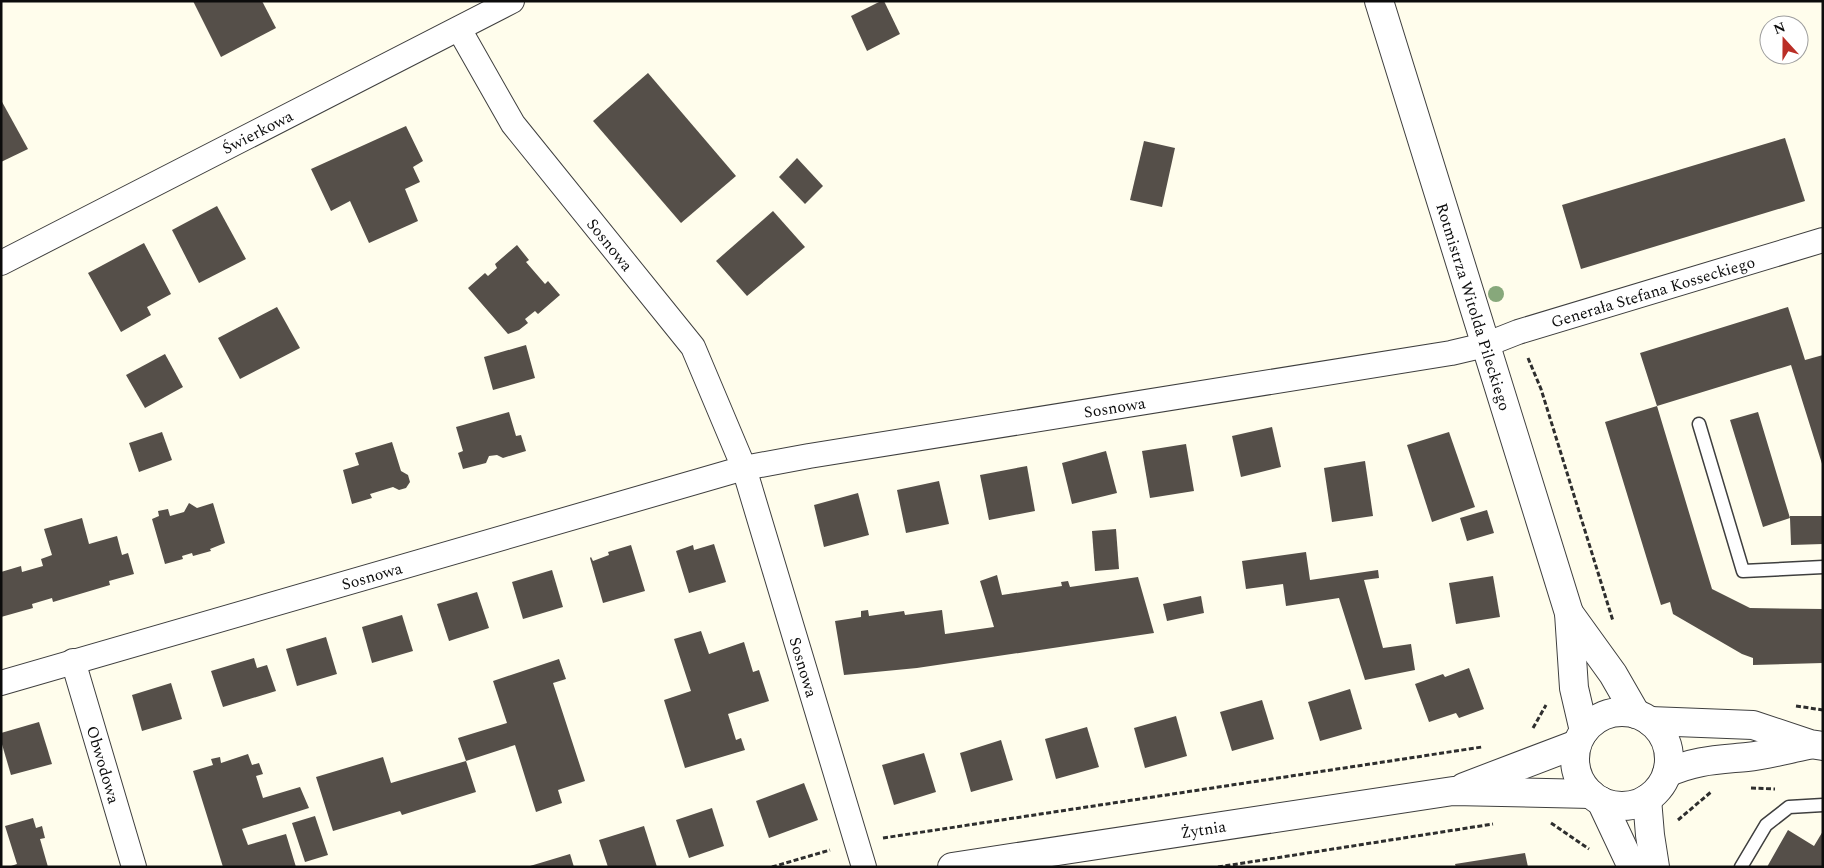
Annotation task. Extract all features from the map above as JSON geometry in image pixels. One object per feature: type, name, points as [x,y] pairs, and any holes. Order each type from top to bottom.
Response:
[{"type":"street","name":"Świerkowa","points":[[1,263],[512,1]]},
{"type":"street","name":"Rotmistrza Witolda Pileckiego","points":[[1379,1],[1569,613],[1574,688],[1580,737]]},
{"type":"street","name":"Sosnowa","points":[[459,29],[513,124],[693,347],[744,468],[864,867]]},
{"type":"street","name":"Generała Stefana Kosseckiego","points":[[1485,345],[1518,332],[1823,240]]},
{"type":"street","name":"Sosnowa","points":[[1,683],[744,468],[818,454],[1442,355],[1485,345]]},
{"type":"street","name":"Rotmistrza Witolda Pileckiego","points":[[1569,613],[1643,718]]},
{"type":"street","name":"Obwodowa","points":[[73,661],[134,867]]},
{"type":"street","points":[[1632,867],[1596,798],[1582,784],[1576,772],[1575,758],[1580,737],[1598,718],[1616,712],[1643,718],[1753,726],[1816,745]]},
{"type":"street","points":[[1596,798],[1616,806],[1632,805],[1647,799],[1659,787],[1667,773],[1669,758],[1667,744],[1660,731],[1643,718]]},
{"type":"street","name":"Żytnia","points":[[1453,791],[1580,737]]},
{"type":"street","points":[[1667,773],[1685,765],[1709,760],[1748,757],[1816,745]]},
{"type":"street","name":"Żytnia","points":[[952,867],[1453,791],[1596,798]]},
{"type":"street","points":[[1647,799],[1655,867]]},
{"type":"lane","points":[[1699,424],[1743,572],[1823,566]]},
{"type":"lane","points":[[1741,867],[1766,825],[1789,807],[1823,805]]},
{"type":"path","points":[[1518,332],[1541,389],[1616,630]]},
{"type":"path","points":[[772,867],[856,842],[1488,746]]},
{"type":"path","points":[[1678,820],[1716,788]]},
{"type":"path","points":[[1743,788],[1780,789]]},
{"type":"path","points":[[1218,867],[1501,822]]},
{"type":"building","points":[[193,1],[262,1],[276,28],[221,57]]},
{"type":"building","points":[[884,1],[900,34],[867,51],[851,16]]},
{"type":"building","points":[[648,73],[736,176],[681,223],[593,121]]},
{"type":"building","points":[[1,100],[28,149],[1,162]]},
{"type":"building","points":[[406,126],[423,161],[413,167],[420,182],[405,189],[418,221],[369,243],[350,201],[331,211],[311,169]]},
{"type":"building","points":[[1785,138],[1805,201],[1581,269],[1562,205]]},
{"type":"building","points":[[1144,141],[1175,148],[1162,207],[1130,200]]},
{"type":"building","points":[[797,158],[823,186],[805,204],[779,177]]},
{"type":"building","points":[[217,206],[246,259],[199,283],[172,230]]},
{"type":"building","points":[[773,211],[805,247],[747,296],[716,261]]},
{"type":"building","points":[[144,243],[171,294],[147,307],[151,315],[121,332],[88,273]]},
{"type":"building","points":[[517,245],[529,260],[526,262],[545,284],[548,281],[560,295],[538,314],[535,311],[525,319],[528,323],[519,330],[508,334],[468,288],[485,273],[488,276],[497,268],[495,264]]},
{"type":"building","points":[[277,307],[300,348],[240,379],[218,338]]},
{"type":"building","points":[[1788,307],[1805,360],[1823,355],[1823,467],[1791,365],[1657,406],[1640,353]]},
{"type":"building","points":[[526,345],[535,378],[493,390],[484,357]]},
{"type":"building","points":[[165,354],[183,387],[145,408],[126,375]]},
{"type":"building","points":[[1657,406],[1712,589],[1750,608],[1823,609],[1823,663],[1753,665],[1753,658],[1742,654],[1673,614],[1670,602],[1661,605],[1605,422]]},
{"type":"building","points":[[509,412],[516,436],[521,435],[526,451],[503,458],[497,455],[489,456],[486,463],[463,469],[458,453],[463,451],[456,427]]},
{"type":"building","points":[[1758,412],[1790,518],[1763,527],[1730,420]]},
{"type":"building","points":[[1272,427],[1281,467],[1241,477],[1232,436]]},
{"type":"building","points":[[162,432],[172,460],[139,472],[129,443]]},
{"type":"building","points":[[1449,432],[1475,507],[1432,522],[1407,445]]},
{"type":"building","points":[[392,442],[401,471],[408,475],[410,482],[406,488],[399,490],[393,487],[370,494],[372,498],[352,504],[343,470],[359,465],[355,453]]},
{"type":"building","points":[[1186,444],[1194,491],[1150,498],[1142,451]]},
{"type":"building","points":[[1106,451],[1117,493],[1072,504],[1062,463]]},
{"type":"building","points":[[1365,461],[1373,516],[1332,522],[1324,468]]},
{"type":"building","points":[[1027,466],[1035,511],[989,520],[980,475]]},
{"type":"building","points":[[939,481],[949,524],[906,533],[897,490]]},
{"type":"building","points":[[858,493],[869,535],[824,547],[814,505]]},
{"type":"building","points":[[189,503],[197,508],[213,503],[225,543],[210,549],[211,551],[193,556],[192,553],[182,556],[183,559],[165,564],[152,519],[159,516],[158,511],[168,509],[170,516],[184,512]]},
{"type":"building","points":[[1487,510],[1494,533],[1467,541],[1460,518]]},
{"type":"building","points":[[1790,516],[1823,516],[1823,544],[1791,545]]},
{"type":"building","points":[[82,518],[89,544],[117,536],[122,555],[128,553],[134,574],[109,581],[110,585],[53,602],[52,598],[32,604],[33,608],[1,617],[1,572],[21,566],[22,572],[43,566],[41,559],[52,555],[44,529]]},
{"type":"building","points":[[1116,529],[1119,569],[1095,571],[1092,531]]},
{"type":"building","points":[[714,544],[726,582],[689,593],[676,551],[693,545],[694,550]]},
{"type":"building","points":[[631,545],[645,591],[603,603],[590,558],[593,561],[609,555],[608,552]]},
{"type":"building","points":[[1306,552],[1310,580],[1378,570],[1379,578],[1364,580],[1383,648],[1411,644],[1415,670],[1365,680],[1339,598],[1286,606],[1283,584],[1246,589],[1242,561]]},
{"type":"building","points":[[552,570],[563,607],[523,619],[512,582]]},
{"type":"building","points":[[997,575],[1002,595],[1062,586],[1061,582],[1068,581],[1070,587],[1138,577],[1154,633],[917,668],[844,675],[835,621],[861,617],[861,611],[868,610],[869,616],[904,611],[905,615],[942,610],[945,634],[994,627],[980,581]]},
{"type":"building","points":[[1493,576],[1500,617],[1456,624],[1449,583]]},
{"type":"building","points":[[477,592],[489,628],[449,641],[437,604]]},
{"type":"building","points":[[1201,596],[1204,613],[1167,621],[1163,604]]},
{"type":"building","points":[[402,615],[413,651],[372,663],[362,627]]},
{"type":"building","points":[[701,631],[709,654],[744,642],[753,672],[759,670],[769,701],[728,714],[736,740],[741,738],[745,750],[685,768],[664,700],[691,691],[674,639]]},
{"type":"building","points":[[326,637],[337,674],[297,686],[286,649]]},
{"type":"building","points":[[254,658],[257,668],[267,665],[276,691],[223,707],[211,671]]},
{"type":"building","points":[[559,659],[566,679],[553,683],[585,781],[558,790],[562,803],[536,812],[515,745],[466,761],[458,738],[507,723],[493,681]]},
{"type":"building","points":[[1469,668],[1484,709],[1459,718],[1456,713],[1429,722],[1415,684],[1443,674],[1445,677]]},
{"type":"building","points":[[171,683],[182,719],[142,731],[132,695]]},
{"type":"building","points":[[1350,689],[1362,729],[1320,741],[1308,702]]},
{"type":"building","points":[[1262,700],[1274,739],[1232,751],[1220,712]]},
{"type":"building","points":[[1176,716],[1187,756],[1145,768],[1134,728]]},
{"type":"building","points":[[39,722],[52,764],[11,775],[1,741],[1,733]]},
{"type":"building","points":[[1087,727],[1099,767],[1056,779],[1045,739]]},
{"type":"building","points":[[1001,740],[1013,780],[971,792],[960,753]]},
{"type":"building","points":[[924,753],[936,792],[894,805],[882,765]]},
{"type":"building","points":[[248,754],[252,765],[259,763],[263,774],[256,776],[263,798],[300,787],[309,808],[242,829],[248,845],[286,834],[296,867],[223,867],[193,771],[213,765],[211,759],[220,757],[221,763]]},
{"type":"building","points":[[383,757],[391,783],[466,761],[476,792],[402,815],[400,811],[333,831],[316,777]]},
{"type":"building","points":[[804,783],[818,820],[769,838],[756,801]]},
{"type":"building","points":[[712,808],[724,846],[689,858],[676,820]]},
{"type":"building","points":[[315,816],[328,855],[305,862],[292,823]]},
{"type":"building","points":[[33,818],[36,828],[42,826],[45,838],[40,839],[48,867],[8,867],[17,864],[5,826]]},
{"type":"building","points":[[644,826],[657,867],[608,867],[599,840]]},
{"type":"building","points":[[1788,830],[1814,846],[1823,831],[1823,867],[1767,867]]},
{"type":"building","points":[[1525,853],[1528,867],[1456,867],[1455,864]]},
{"type":"building","points":[[570,854],[574,867],[530,867],[530,866]]}]
